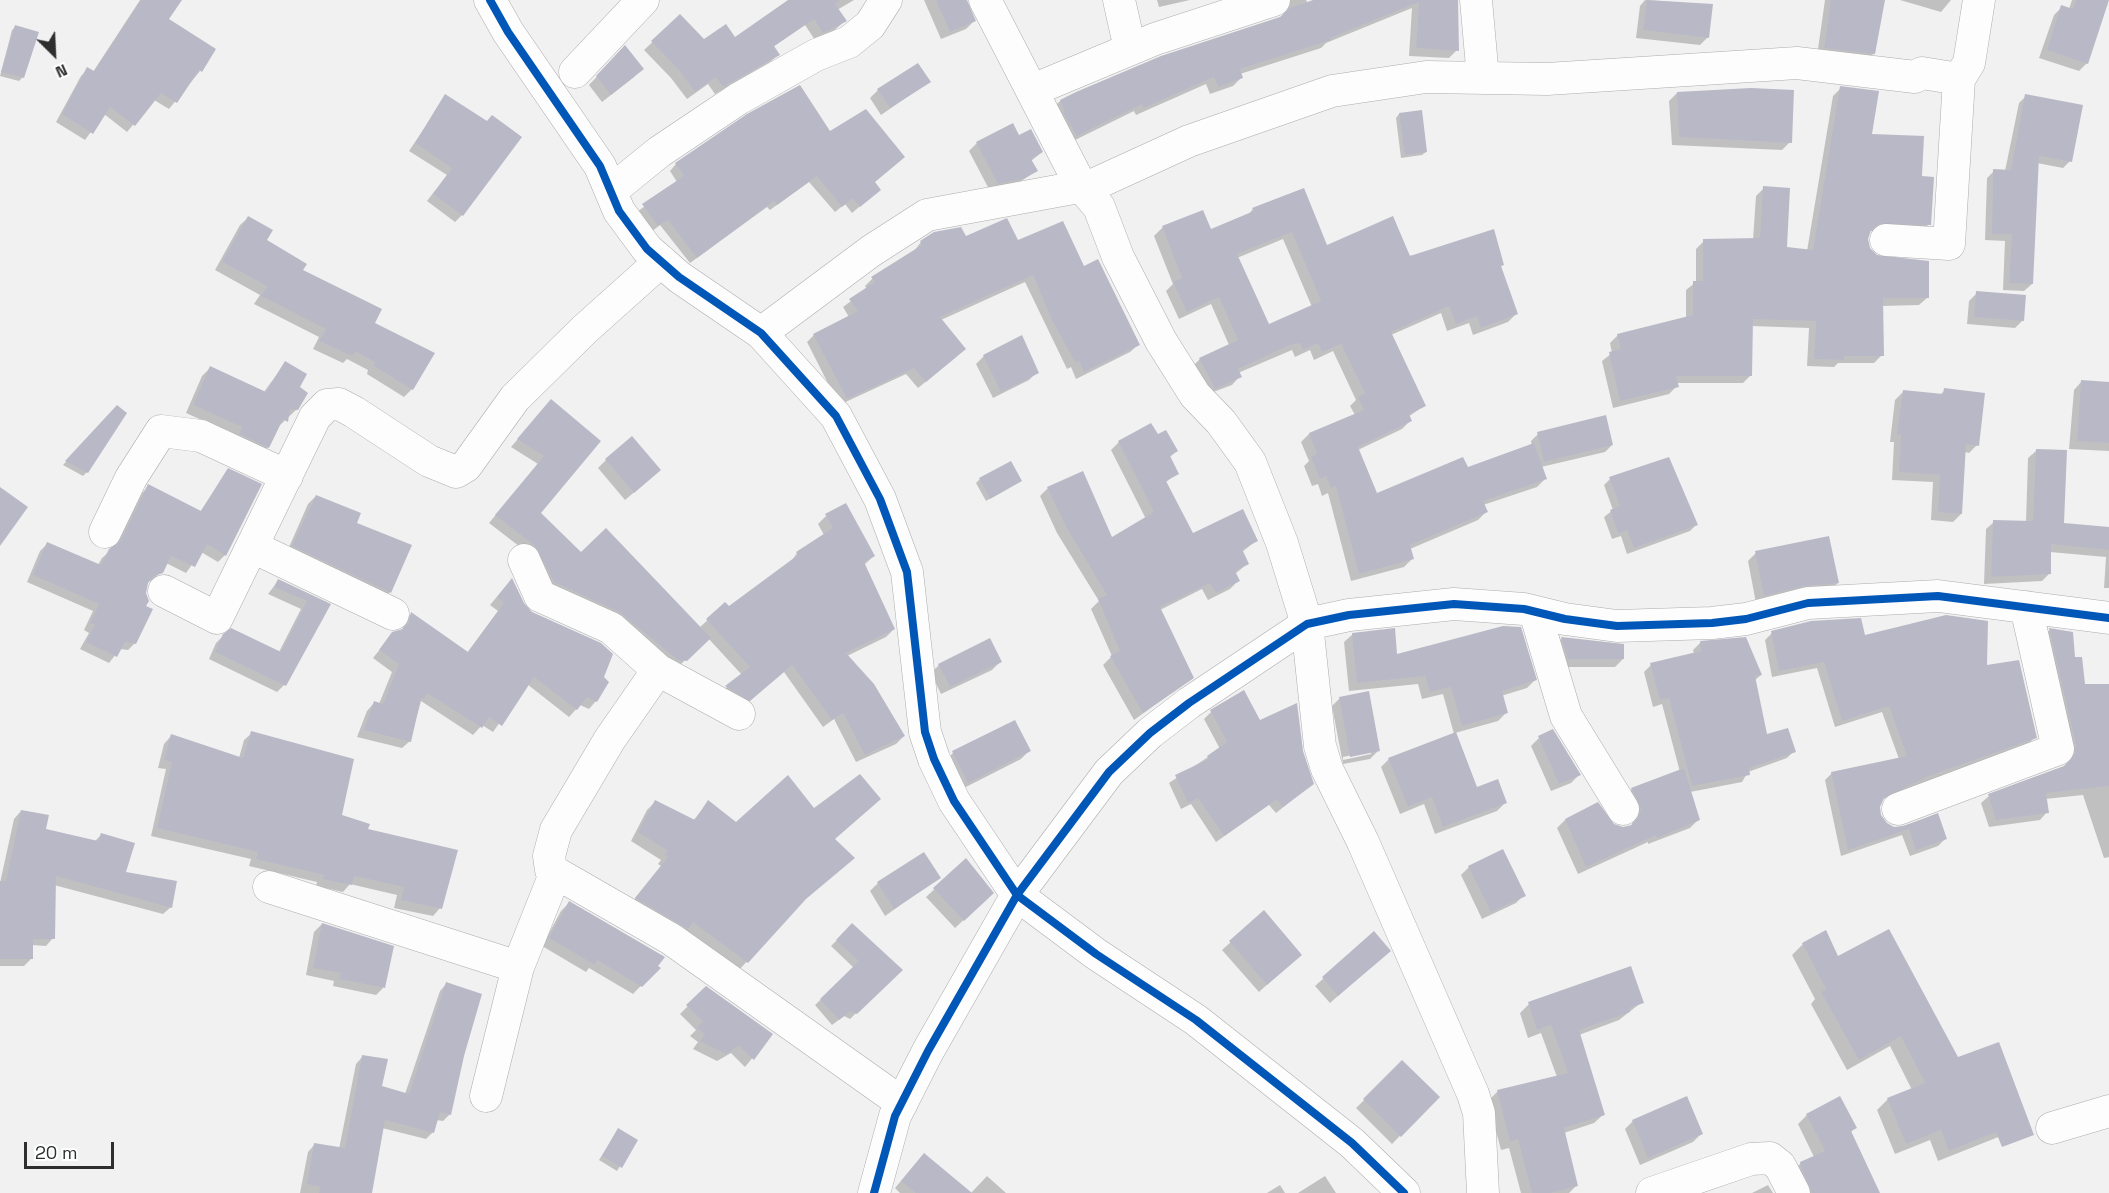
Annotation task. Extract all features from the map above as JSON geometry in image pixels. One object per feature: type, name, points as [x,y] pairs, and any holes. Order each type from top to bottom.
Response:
[{"type":"street","points":[[490,0],[508,32],[600,166],[619,211],[630,227],[661,261],[761,333],[836,416],[880,499],[907,572],[925,732],[931,750],[954,801],[1017,896],[1096,954],[1196,1020],[1352,1143],[1404,1193]]},
{"type":"street","points":[[575,72],[643,0]]},
{"type":"street","points":[[611,190],[659,152],[738,99],[816,55],[849,42],[870,25],[886,0]]},
{"type":"street","points":[[985,0],[1081,186],[1099,207],[1118,256],[1161,341],[1195,395],[1221,422],[1250,462],[1282,543],[1307,624],[1320,746],[1327,769],[1363,842],[1473,1094],[1479,1113],[1483,1193]]},
{"type":"street","points":[[1119,0],[1130,49]]},
{"type":"street","points":[[1032,90],[1130,49],[1274,0]]},
{"type":"street","points":[[1476,0],[1483,78]]},
{"type":"street","points":[[1886,240],[1949,244],[1959,79],[1969,63],[1979,0]]},
{"type":"street","points":[[761,333],[871,250],[927,215],[1081,186],[1116,176],[1189,141],[1332,91],[1426,77],[1547,79],[1797,63],[1915,77],[1922,73],[1959,79]]},
{"type":"street","points":[[164,591],[217,618],[315,417],[327,405],[339,404],[429,461],[450,470],[461,470],[515,398],[584,330],[661,261]]},
{"type":"street","points":[[105,532],[131,478],[160,431],[201,436],[287,476]]},
{"type":"street","points":[[253,548],[393,614]]},
{"type":"street","points":[[524,560],[540,596],[611,628],[658,670],[739,714]]},
{"type":"street","points":[[874,1193],[896,1116],[928,1051],[1017,896],[1109,772],[1150,733],[1260,653],[1307,624],[1349,615],[1454,604],[1535,612],[1565,619],[1617,626],[1656,626],[1746,619],[1808,603],[1938,596],[2109,618]]},
{"type":"street","points":[[1898,809],[2058,749],[2026,607]]},
{"type":"street","points":[[1535,612],[1566,716],[1623,809]]},
{"type":"street","points":[[658,670],[610,739],[555,830],[549,855],[551,870],[671,939],[902,1103]]},
{"type":"street","points":[[486,1096],[518,967],[555,874]]},
{"type":"street","points":[[269,887],[518,967]]},
{"type":"street","points":[[2052,1128],[2109,1111]]},
{"type":"street","points":[[1652,1193],[1750,1159],[1770,1158],[1780,1166],[1794,1193]]},
{"type":"building","points":[[141,0],[182,0],[169,19],[216,49],[202,72],[199,70],[177,103],[161,93],[135,126],[110,107],[93,134],[62,114],[87,67],[94,71]]},
{"type":"building","points":[[788,0],[840,0],[835,4],[847,21],[823,33],[814,19],[774,46],[780,55],[723,87],[716,77],[695,92],[679,70],[651,41],[680,14],[704,39],[726,24],[735,37]]},
{"type":"building","points":[[936,0],[967,0],[976,21],[950,32]]},
{"type":"building","points":[[1313,0],[1458,0],[1459,51],[1416,48],[1419,2],[1330,38],[1331,40],[1240,69],[1243,78],[1218,87],[1214,77],[1144,108],[1142,104],[1077,136],[1063,113],[1065,112],[1060,100],[1076,92],[1161,56],[1280,17],[1290,8]]},
{"type":"building","points":[[1647,0],[1713,4],[1709,38],[1643,30]]},
{"type":"building","points":[[1831,0],[1885,0],[1875,54],[1824,48]]},
{"type":"building","points":[[2076,0],[2109,0],[2088,64],[2047,50],[2061,5],[2073,9]]},
{"type":"building","points":[[15,25],[39,32],[24,78],[1,72]]},
{"type":"building","points":[[625,45],[644,69],[611,95],[596,76]]},
{"type":"building","points":[[918,63],[931,82],[890,108],[877,89]]},
{"type":"building","points":[[800,85],[830,131],[866,109],[905,157],[875,182],[881,190],[860,207],[853,198],[842,207],[817,176],[777,205],[774,201],[697,258],[668,220],[658,226],[642,204],[684,176],[675,163],[747,114]]},
{"type":"building","points":[[1840,86],[1879,91],[1872,134],[1924,136],[1922,176],[1934,177],[1931,225],[1879,224],[1871,230],[1868,239],[1870,248],[1877,255],[1929,261],[1929,298],[1883,298],[1884,356],[1844,356],[1844,360],[1814,359],[1816,321],[1753,319],[1752,376],[1676,376],[1679,387],[1620,401],[1609,352],[1621,349],[1617,334],[1693,315],[1693,281],[1703,281],[1703,239],[1760,238],[1763,186],[1790,188],[1787,247],[1813,250]]},
{"type":"building","points":[[1751,88],[1794,90],[1792,143],[1679,137],[1677,92]]},
{"type":"building","points":[[445,94],[487,121],[492,115],[522,137],[463,216],[433,194],[452,168],[415,143]]},
{"type":"building","points":[[2025,94],[2083,105],[2072,162],[2039,156],[2033,284],[2009,283],[2012,234],[1992,234],[1993,169],[2011,170]]},
{"type":"building","points":[[1422,110],[1427,152],[1405,155],[1399,113]]},
{"type":"building","points":[[1013,123],[1019,135],[1031,129],[1043,152],[1031,159],[1038,171],[1023,179],[998,184],[976,142]]},
{"type":"building","points":[[1304,188],[1327,245],[1393,216],[1410,256],[1494,229],[1504,265],[1501,266],[1518,314],[1481,328],[1477,316],[1456,324],[1449,306],[1391,332],[1426,406],[1409,414],[1412,421],[1358,447],[1377,493],[1463,457],[1468,467],[1534,443],[1547,479],[1483,501],[1488,512],[1410,545],[1414,559],[1359,574],[1336,486],[1331,488],[1326,476],[1320,479],[1311,457],[1317,454],[1309,433],[1364,410],[1358,397],[1365,393],[1341,344],[1322,352],[1318,343],[1303,350],[1300,343],[1290,345],[1238,369],[1242,377],[1215,389],[1199,358],[1238,340],[1219,297],[1187,312],[1173,282],[1182,278],[1162,226],[1203,210],[1211,229],[1254,211],[1252,208]],"holes":[[[1292,232],[1321,301],[1269,324],[1237,254]]]},
{"type":"building","points":[[248,216],[273,230],[267,240],[307,264],[303,270],[382,309],[375,323],[435,353],[413,390],[374,366],[375,362],[355,351],[352,356],[319,341],[326,329],[261,296],[267,286],[222,262]]},
{"type":"building","points":[[1007,218],[1018,240],[1063,221],[1084,266],[1098,259],[1140,345],[1084,372],[1079,361],[1075,362],[1052,320],[1033,275],[940,317],[966,349],[926,382],[914,368],[847,399],[813,334],[858,311],[849,299],[875,282],[871,277],[922,245],[920,241],[934,232],[961,227],[966,236]]},
{"type":"building","points":[[1976,291],[2026,295],[2024,321],[1974,317]]},
{"type":"building","points":[[1022,335],[1039,373],[1001,392],[983,355]]},
{"type":"building","points":[[285,361],[307,374],[300,387],[308,393],[298,410],[290,409],[288,422],[283,419],[269,448],[239,434],[242,427],[193,405],[210,366],[266,392]]},
{"type":"building","points":[[2081,380],[2109,382],[2109,443],[2077,441]]},
{"type":"building","points":[[1944,388],[1985,393],[1979,446],[1966,444],[1962,514],[1938,512],[1940,475],[1899,472],[1901,435],[1897,434],[1903,390],[1943,394]]},
{"type":"building","points":[[551,399],[601,441],[541,513],[581,552],[606,528],[711,638],[687,661],[678,660],[619,612],[554,582],[535,546],[495,515],[544,456],[517,439]]},
{"type":"building","points":[[117,405],[127,413],[88,473],[65,461]]},
{"type":"building","points":[[1606,415],[1613,445],[1544,462],[1537,432]]},
{"type":"building","points":[[1151,423],[1158,434],[1166,430],[1178,451],[1170,456],[1179,474],[1166,481],[1193,533],[1243,509],[1258,541],[1242,549],[1249,564],[1235,571],[1240,581],[1216,593],[1210,583],[1160,607],[1194,678],[1143,713],[1110,656],[1120,651],[1098,599],[1107,595],[1065,525],[1047,487],[1083,471],[1112,537],[1154,512],[1118,441]]},
{"type":"building","points":[[632,436],[661,470],[634,493],[605,459]]},
{"type":"building","points":[[2036,449],[2067,450],[2064,523],[2109,527],[2109,550],[2051,544],[2051,574],[1991,577],[1993,520],[2033,521]]},
{"type":"building","points":[[1669,457],[1698,525],[1634,548],[1627,530],[1618,533],[1610,510],[1620,506],[1609,477]]},
{"type":"building","points":[[1011,461],[1022,481],[990,499],[979,478]]},
{"type":"building","points":[[228,468],[262,484],[226,556],[207,544],[195,567],[171,556],[163,573],[154,576],[148,583],[146,593],[149,601],[146,606],[153,609],[136,644],[125,642],[117,657],[86,642],[95,625],[90,623],[99,604],[33,575],[47,542],[101,565],[109,549],[121,540],[148,484],[201,511]]},
{"type":"building","points":[[0,487],[28,507],[0,546]]},
{"type":"building","points":[[316,495],[361,513],[357,523],[412,545],[391,593],[292,546]]},
{"type":"building","points":[[846,503],[875,556],[864,562],[895,629],[846,653],[874,684],[905,736],[865,755],[843,713],[832,720],[792,665],[750,701],[725,686],[750,667],[706,619],[725,602],[729,606],[798,555],[796,552],[833,528],[825,514]]},
{"type":"building","points":[[1829,536],[1839,583],[1804,586],[1764,596],[1755,551]]},
{"type":"building","points":[[512,578],[524,603],[532,612],[601,643],[613,654],[604,677],[609,682],[597,702],[587,697],[577,710],[534,677],[502,726],[489,717],[482,728],[427,693],[424,699],[421,698],[411,742],[364,730],[374,701],[383,704],[399,664],[379,650],[392,632],[403,629],[409,622],[411,612],[468,652],[504,603],[497,597]]},
{"type":"building","points":[[278,579],[331,604],[286,686],[215,652],[223,634],[231,628],[281,652],[307,601],[274,587]]},
{"type":"building","points":[[1946,615],[1988,621],[1987,665],[2019,660],[2037,738],[1926,777],[1884,798],[1880,807],[1881,815],[1887,823],[1894,827],[1904,826],[1938,813],[1947,839],[1916,850],[1909,829],[1848,850],[1831,772],[1907,756],[1889,706],[1842,721],[1824,662],[1779,671],[1771,631],[1811,621],[1861,618],[1865,635]]},
{"type":"building","points":[[1503,626],[1521,627],[1537,680],[1502,691],[1508,713],[1462,726],[1451,687],[1430,692],[1425,676],[1357,683],[1352,633],[1395,628],[1397,654]]},
{"type":"building","points":[[2049,628],[2073,632],[2075,657],[2082,657],[2085,684],[2109,684],[2109,786],[2046,793],[2049,813],[1996,820],[1988,794],[2064,766],[2075,754],[2076,745]]},
{"type":"building","points":[[1561,637],[1624,644],[1624,659],[1568,659]]},
{"type":"building","points":[[1746,637],[1762,675],[1755,676],[1767,734],[1788,728],[1796,752],[1749,768],[1750,775],[1692,786],[1669,698],[1660,700],[1650,663],[1701,651],[1700,641]]},
{"type":"building","points":[[990,638],[1002,662],[950,687],[938,664]]},
{"type":"building","points":[[1244,690],[1260,720],[1297,703],[1303,751],[1314,784],[1283,807],[1277,799],[1224,836],[1198,798],[1188,803],[1175,775],[1209,759],[1207,756],[1227,742],[1210,710]]},
{"type":"building","points":[[1369,691],[1380,751],[1350,757],[1339,697]]},
{"type":"building","points":[[1015,720],[1031,751],[968,783],[952,751]]},
{"type":"building","points":[[1553,729],[1581,775],[1559,784],[1538,736]]},
{"type":"building","points":[[251,731],[354,759],[342,815],[370,824],[368,829],[458,850],[442,909],[401,900],[404,887],[354,876],[352,885],[322,879],[324,875],[256,859],[258,852],[157,828],[172,762],[164,760],[171,734],[243,758]]},
{"type":"building","points":[[1456,732],[1477,787],[1498,779],[1507,803],[1443,827],[1432,797],[1408,807],[1388,758]]},
{"type":"building","points":[[1684,768],[1700,820],[1657,838],[1656,835],[1586,867],[1565,819],[1598,802],[1614,824],[1623,827],[1632,825],[1641,809],[1631,788]]},
{"type":"building","points":[[860,774],[881,799],[835,839],[855,858],[806,899],[748,963],[693,922],[688,929],[635,898],[668,857],[665,855],[668,851],[638,832],[655,800],[695,820],[708,800],[736,822],[788,775],[814,808]]},
{"type":"building","points":[[21,810],[49,815],[46,829],[98,841],[101,833],[135,843],[126,872],[177,881],[172,908],[56,876],[55,939],[33,939],[33,959],[0,959],[0,881],[6,881]]},
{"type":"building","points":[[1503,849],[1526,896],[1491,912],[1468,866]]},
{"type":"building","points":[[924,852],[941,878],[894,909],[877,882]]},
{"type":"building","points":[[966,858],[994,893],[964,921],[933,888]]},
{"type":"building","points":[[569,901],[665,957],[658,966],[661,968],[642,987],[597,960],[595,965],[549,938]]},
{"type":"building","points":[[1264,910],[1302,955],[1267,985],[1229,941]]},
{"type":"building","points":[[322,923],[394,946],[385,988],[339,979],[341,973],[313,968]]},
{"type":"building","points":[[852,923],[903,970],[857,1014],[851,1011],[839,1020],[820,999],[859,961],[836,940]]},
{"type":"building","points":[[1889,929],[1958,1057],[1999,1042],[2034,1135],[2002,1147],[1996,1132],[1949,1151],[1941,1130],[1906,1144],[1887,1098],[1925,1083],[1901,1036],[1859,1060],[1821,992],[1826,989],[1802,943],[1826,930],[1838,956]]},
{"type":"building","points":[[1374,931],[1391,951],[1338,996],[1322,977]]},
{"type":"building","points":[[1631,966],[1644,1003],[1629,1008],[1630,1012],[1579,1030],[1605,1115],[1564,1128],[1578,1186],[1550,1193],[1532,1193],[1518,1139],[1510,1142],[1497,1090],[1568,1073],[1551,1025],[1537,1030],[1528,1002]]},
{"type":"building","points":[[446,982],[482,994],[464,1056],[451,1115],[440,1112],[434,1133],[385,1120],[372,1193],[319,1193],[320,1187],[307,1184],[314,1143],[345,1148],[362,1055],[388,1059],[382,1086],[409,1094]]},
{"type":"building","points":[[706,986],[773,1034],[754,1060],[739,1046],[726,1054],[700,1041],[705,1034],[697,1028],[703,1021],[686,1005]]},
{"type":"building","points":[[1402,1060],[1440,1097],[1401,1137],[1363,1099]]},
{"type":"building","points":[[1687,1096],[1703,1134],[1648,1158],[1632,1120]]},
{"type":"building","points":[[1840,1096],[1857,1128],[1851,1131],[1880,1193],[1812,1193],[1801,1167],[1800,1162],[1825,1151],[1806,1114]]},
{"type":"building","points":[[618,1128],[638,1140],[622,1168],[602,1156]]},
{"type":"building","points":[[924,1153],[972,1193],[916,1193],[901,1181]]},
{"type":"cycle path","points":[[490,0],[508,32],[600,166],[619,211],[647,249],[679,277],[761,333],[836,416],[880,499],[907,572],[925,732],[934,759],[954,801],[1017,895],[1096,954],[1196,1020],[1352,1143],[1404,1193]]},
{"type":"cycle path","points":[[874,1193],[895,1116],[928,1051],[1017,895],[1109,772],[1150,733],[1189,703],[1307,624],[1349,615],[1454,604],[1524,609],[1565,619],[1617,626],[1712,623],[1746,619],[1808,603],[1938,596],[2109,618]]}]
